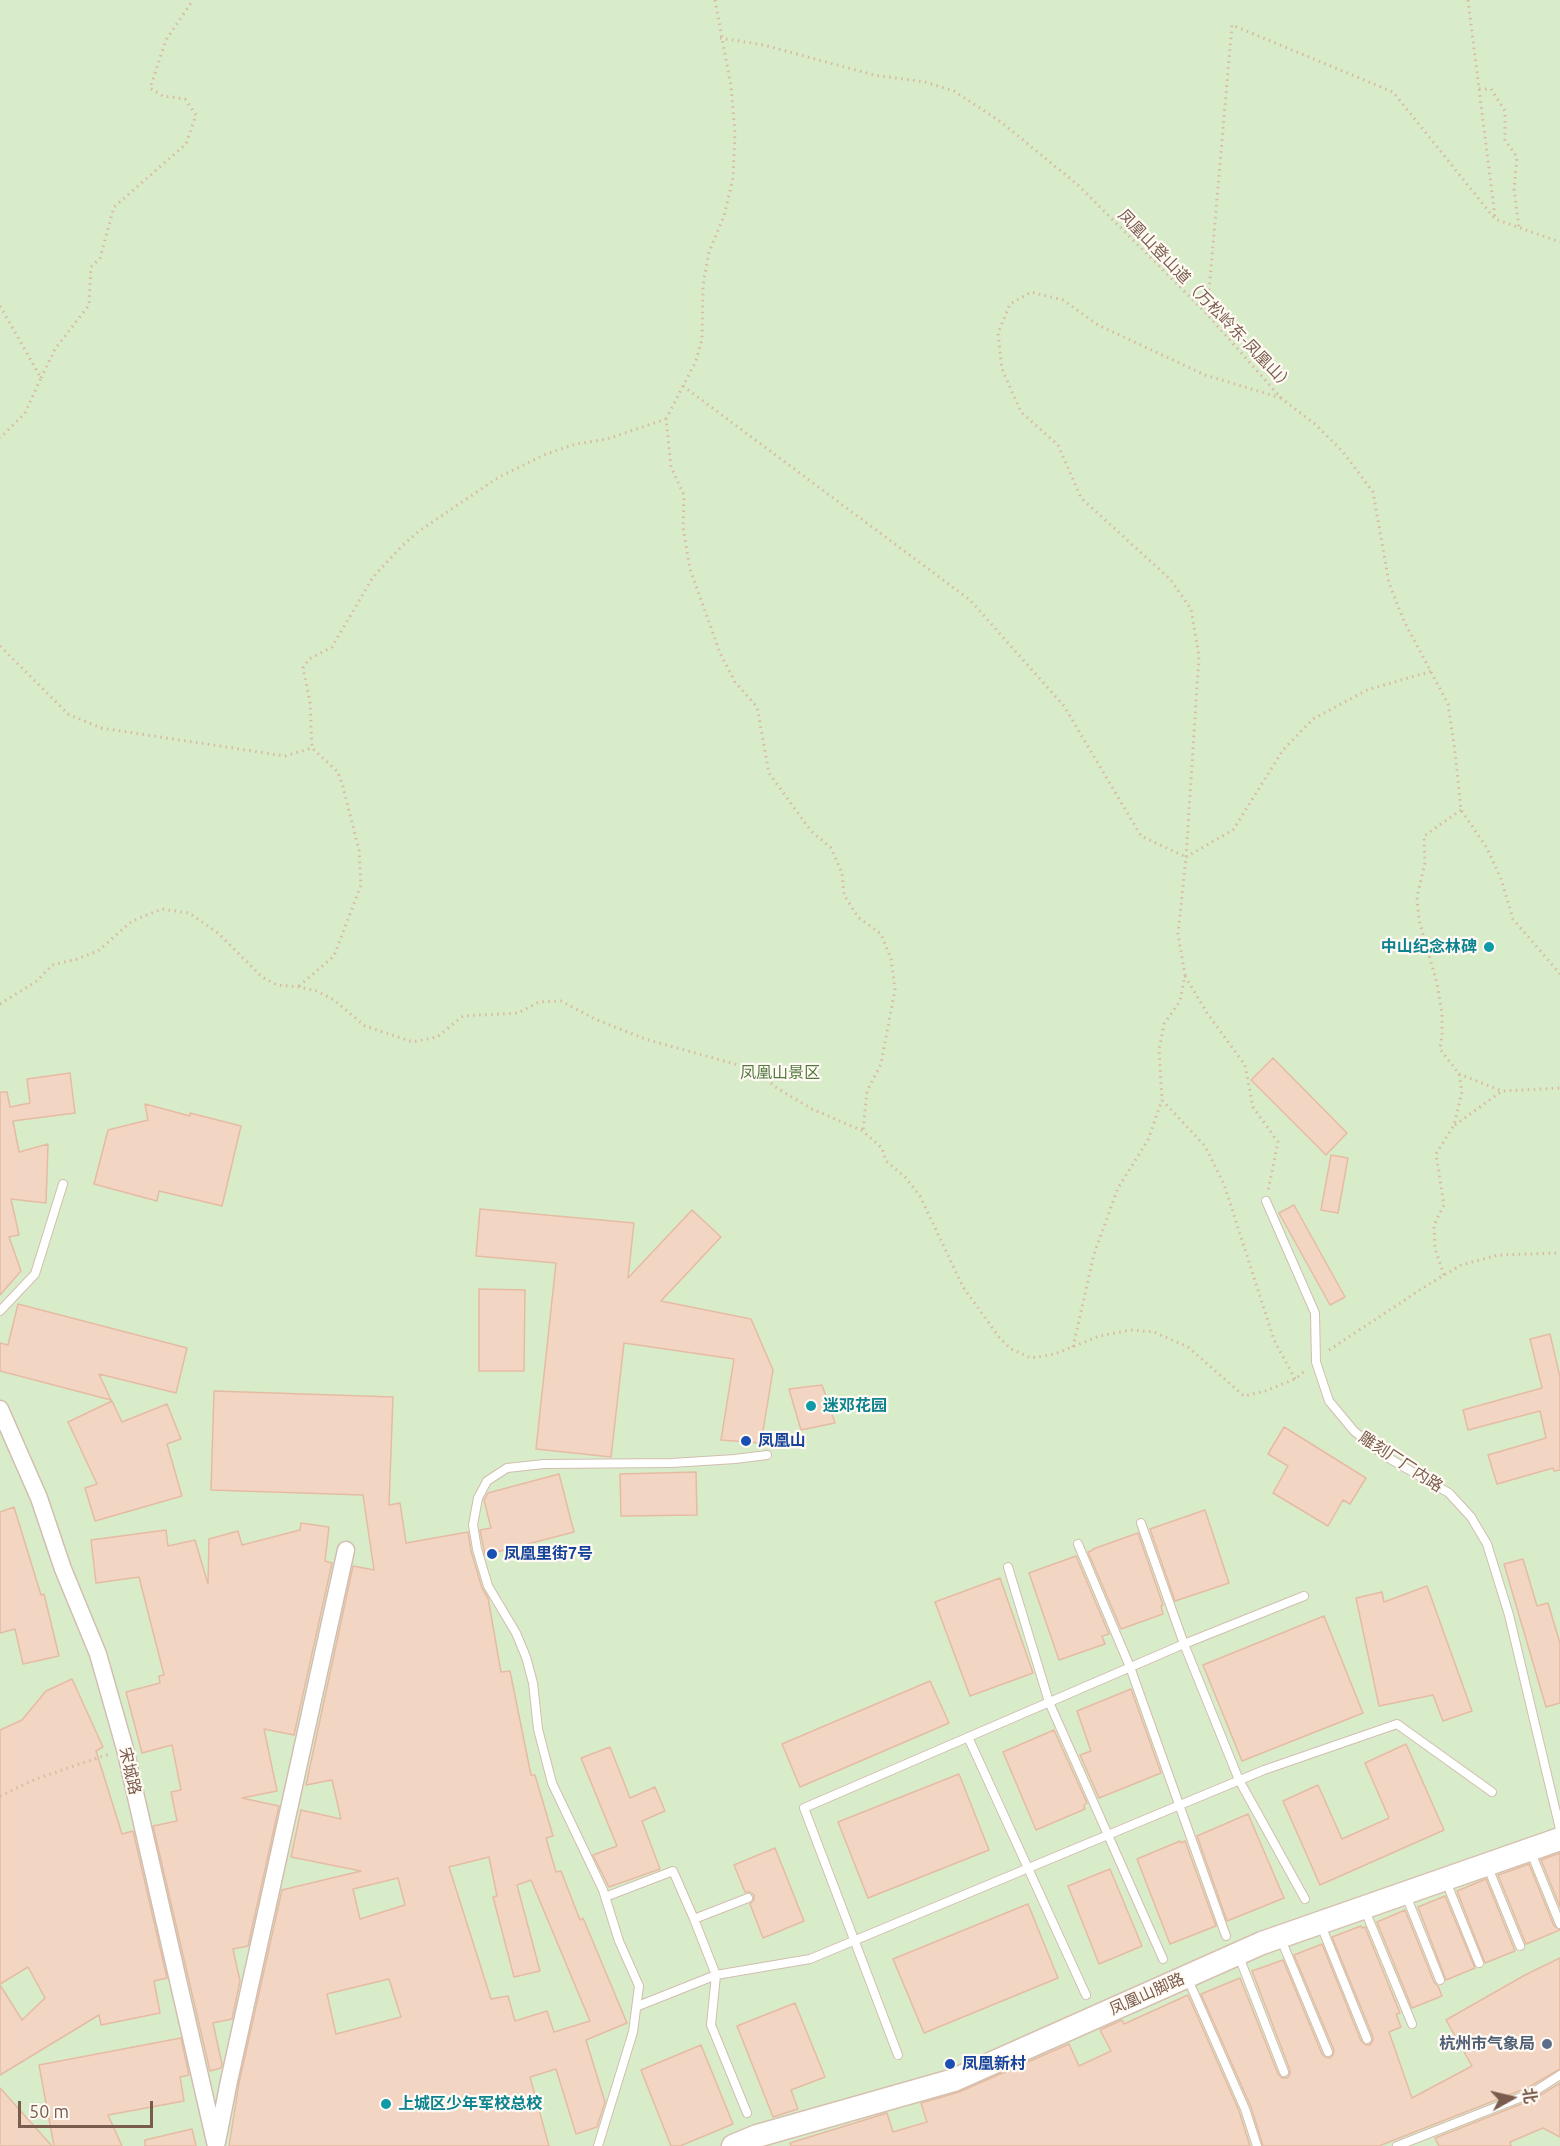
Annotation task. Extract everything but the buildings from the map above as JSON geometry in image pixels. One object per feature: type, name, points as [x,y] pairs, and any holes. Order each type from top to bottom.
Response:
[{"type":"street","name":"宋城路","points":[[0,1409],[39,1498],[63,1569],[98,1654],[125,1749],[216,2146]]},
{"type":"street","name":"宋城路","points":[[216,2146],[346,1550]]},
{"type":"street","name":"凤凰山脚路","points":[[733,2146],[758,2136],[954,2080],[1186,1976],[1232,1945],[1280,1937],[1560,1839]]},
{"type":"lane","points":[[0,1311],[35,1274],[63,1184]]},
{"type":"lane","name":"雕刻厂厂内路","points":[[1266,1201],[1316,1313],[1316,1362],[1329,1401],[1354,1431],[1385,1455],[1449,1493],[1471,1517],[1487,1544],[1509,1615],[1560,1829]]},
{"type":"lane","points":[[598,2146],[633,2032],[639,1986],[619,1941],[605,1896],[549,1774],[538,1728],[533,1683],[526,1657],[516,1633],[488,1586],[477,1549],[473,1524],[478,1498],[487,1481],[507,1468],[544,1464],[735,1460],[767,1455]]},
{"type":"lane","points":[[1141,1523],[1184,1644],[1239,1780],[1305,1899]]},
{"type":"lane","points":[[1078,1544],[1130,1667],[1232,1945],[1284,2073]]},
{"type":"lane","points":[[1008,1567],[1049,1702],[1163,1959]]},
{"type":"lane","points":[[898,2055],[804,1808],[1184,1644],[1304,1596]]},
{"type":"lane","points":[[638,2006],[716,1975],[810,1959],[1239,1780],[1397,1724],[1492,1792]]},
{"type":"lane","points":[[968,1737],[1086,1995]]},
{"type":"lane","points":[[1530,1850],[1560,1924]]},
{"type":"lane","points":[[1487,1864],[1520,1946]]},
{"type":"lane","points":[[605,1896],[674,1871],[716,1975],[711,2025],[747,2113]]},
{"type":"lane","points":[[1445,1879],[1479,1963]]},
{"type":"lane","points":[[1405,1893],[1440,1980]]},
{"type":"lane","points":[[694,1919],[748,1898]]},
{"type":"lane","points":[[1364,1907],[1412,2024]]},
{"type":"lane","points":[[1320,1923],[1367,2040]]},
{"type":"lane","points":[[1280,1937],[1328,2052]]},
{"type":"lane","points":[[1186,1976],[1245,2109],[1257,2146]]},
{"type":"lane","points":[[1397,2146],[1532,2093],[1560,2075]]},
{"type":"path","points":[[0,438],[25,413],[55,349],[90,305],[91,267],[100,258],[114,207],[186,144],[196,115],[185,99],[163,96],[150,88],[166,40],[193,0]]},
{"type":"path","points":[[714,0],[731,86],[735,133],[733,178],[724,216],[709,252],[703,285],[702,339],[696,361],[666,419],[671,467],[684,495],[683,526],[690,569],[720,653],[735,682],[757,707],[769,773],[811,831],[831,848],[842,873],[844,895],[858,917],[881,934],[891,959],[895,988],[881,1064],[867,1091],[863,1131]]},
{"type":"path","points":[[1468,0],[1495,219]]},
{"type":"path","points":[[1207,314],[1232,25],[1393,92],[1495,219],[1560,242]]},
{"type":"path","name":"凤凰山登山道（万松岭东-凤凰山）","points":[[720,38],[764,45],[874,75],[925,82],[954,91],[1001,122],[1078,185],[1207,314],[1281,398],[1316,425],[1343,452],[1373,492],[1389,583],[1404,621],[1448,704],[1461,810],[1487,848],[1501,879],[1512,919],[1560,974]]},
{"type":"path","points":[[1479,89],[1491,89],[1505,111],[1505,140],[1517,157],[1514,189],[1519,228]]},
{"type":"path","points":[[1266,1201],[1278,1142],[1253,1107],[1245,1065],[1207,1013],[1185,975],[1178,934],[1186,857],[1199,656],[1191,609],[1170,579],[1081,498],[1058,445],[1021,412],[1002,369],[998,333],[1010,304],[1031,292],[1063,300],[1098,325],[1205,375],[1281,398]]},
{"type":"path","points":[[0,306],[41,378]]},
{"type":"path","points":[[683,386],[970,600],[1064,706],[1141,836],[1186,857]]},
{"type":"path","points":[[298,987],[334,956],[361,885],[359,850],[338,772],[312,748],[310,702],[303,668],[309,658],[332,647],[373,577],[402,546],[419,531],[499,477],[546,454],[576,444],[627,434],[666,419]]},
{"type":"path","points":[[0,646],[68,714],[101,728],[285,756],[312,748]]},
{"type":"path","points":[[1186,857],[1233,830],[1283,750],[1313,719],[1367,690],[1432,671]]},
{"type":"path","points":[[1444,1275],[1435,1249],[1434,1225],[1444,1205],[1436,1154],[1454,1125],[1462,1092],[1459,1074],[1440,1049],[1442,1014],[1437,983],[1419,920],[1417,897],[1425,864],[1424,836],[1461,810]]},
{"type":"path","points":[[0,1004],[37,981],[52,965],[77,960],[98,951],[132,921],[162,909],[189,913],[218,933],[262,977],[277,985],[317,991],[334,1000],[365,1026],[413,1042],[437,1037],[463,1016],[518,1013],[539,1002],[561,1001],[595,1019],[645,1039],[756,1070],[777,1088],[812,1109],[863,1131],[882,1148],[886,1161],[905,1177],[920,1196],[963,1287],[999,1337],[1011,1349],[1031,1358],[1055,1354],[1099,1336],[1131,1330],[1154,1332],[1188,1347],[1244,1396],[1265,1391],[1295,1379],[1332,1346],[1461,1265],[1498,1255],[1560,1252]]},
{"type":"path","points":[[1074,1347],[1094,1254],[1118,1188],[1148,1140],[1162,1100],[1159,1050],[1164,1024],[1180,1001],[1185,975]]},
{"type":"path","points":[[1459,1074],[1502,1091],[1560,1088]]},
{"type":"path","points":[[1454,1125],[1502,1091]]},
{"type":"path","points":[[1162,1100],[1205,1146],[1219,1175],[1274,1340],[1295,1379]]},
{"type":"path","points":[[0,1796],[36,1779],[125,1749]]},
{"type":"green space","name":"凤凰山景区","points":[[0,0],[1560,0],[1560,2146],[0,2146]]},
{"type":"place","name":"中山纪念林碑","points":[[1489,947]]},
{"type":"place","name":"迷邓花园","points":[[811,1406]]},
{"type":"place","name":"凤凰山","points":[[746,1441]]},
{"type":"place","name":"凤凰里街7号","points":[[492,1554]]},
{"type":"place","name":"杭州市气象局","points":[[1547,2044]]},
{"type":"place","name":"凤凰新村","points":[[950,2064]]},
{"type":"place","name":"上城区少年军校总校","points":[[386,2104]]}]
